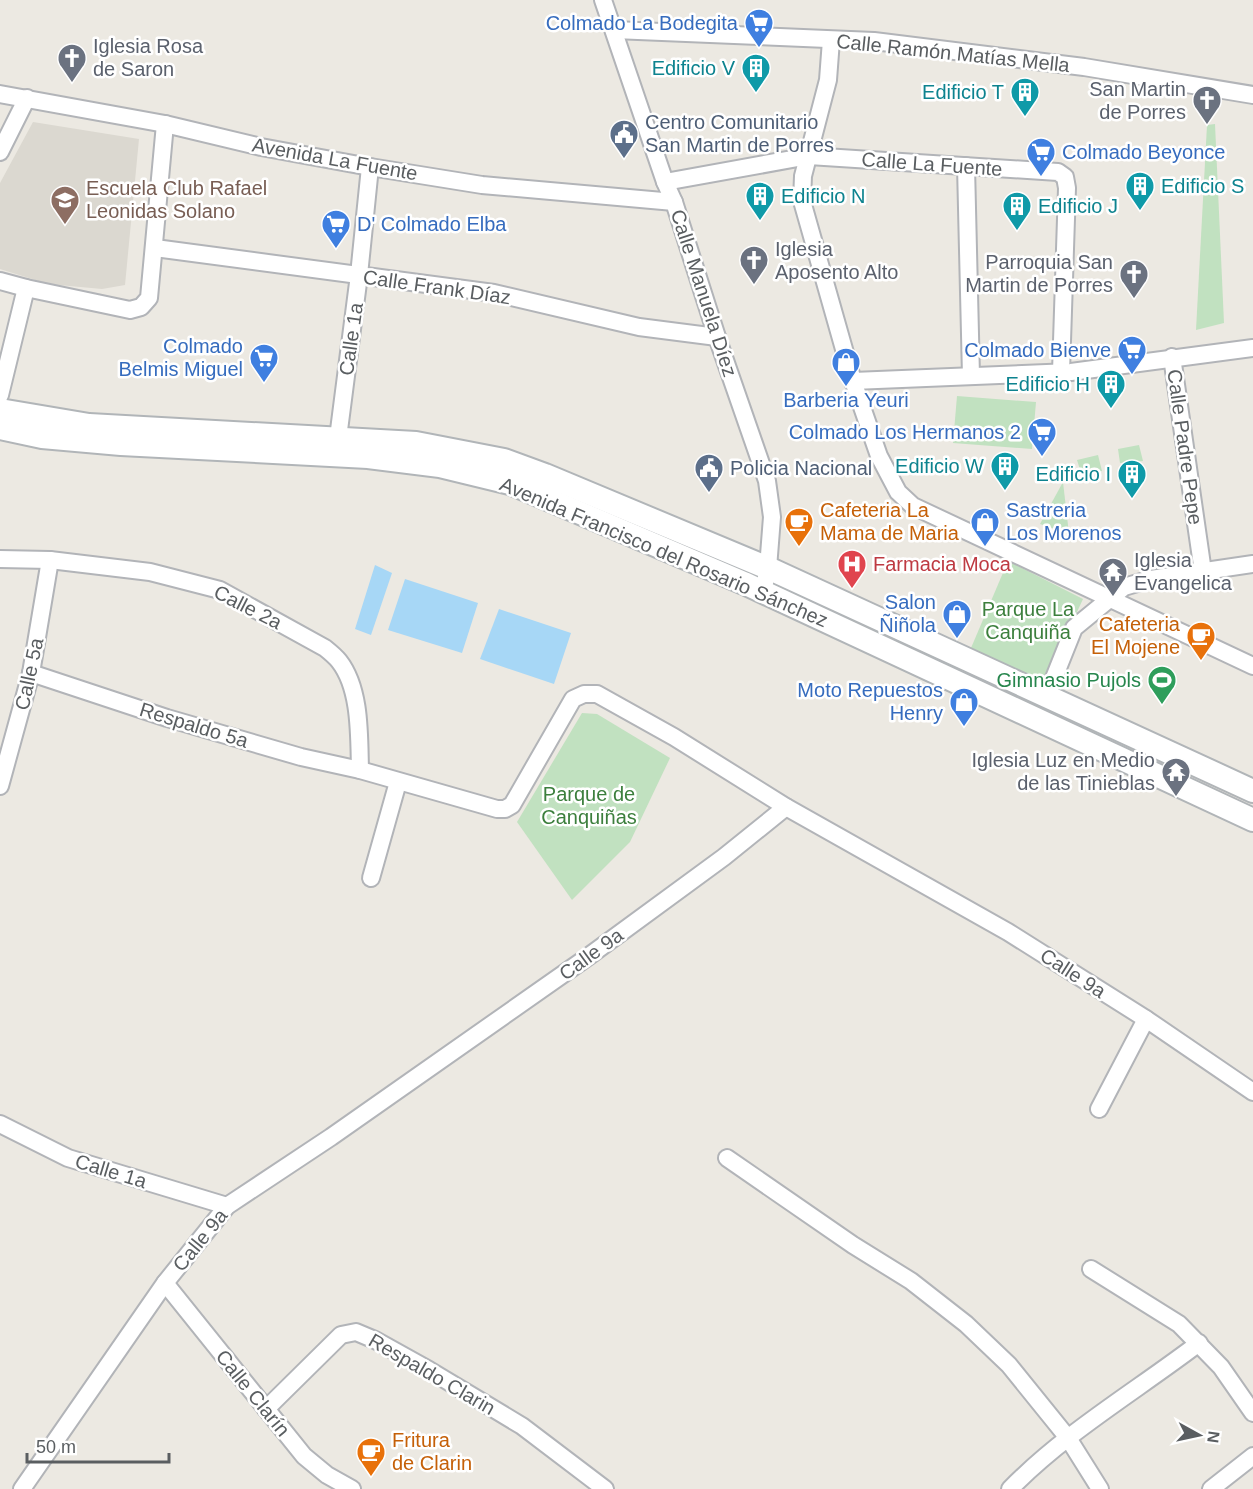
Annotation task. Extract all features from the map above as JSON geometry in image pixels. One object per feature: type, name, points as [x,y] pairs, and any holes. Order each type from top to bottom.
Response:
[{"type":"main road","name":"Avenida Francisco del Rosario Sánchez","points":[[0,410],[89,425],[416,443],[504,460],[545,474],[768,568],[1046,698],[1253,791]]},
{"type":"main road","name":"Avenida Francisco del Rosario Sánchez","points":[[0,428],[42,437],[122,444],[368,457],[463,471],[510,483],[763,592],[1253,820]]},
{"type":"street","name":"Calle Manuela Díez","points":[[603,0],[665,182],[674,202],[717,337],[767,481],[772,517],[768,568],[763,592]]},
{"type":"street","name":"Calle Ramón Matías Mella","points":[[614,30],[874,41],[1084,68],[1253,95]]},
{"type":"street","points":[[831,40],[828,80],[803,176],[802,201],[853,381],[879,456],[898,492],[913,506],[1253,666]]},
{"type":"street","name":"Avenida La Fuente","points":[[0,94],[165,124],[261,147],[482,185],[674,202]]},
{"type":"street","points":[[0,152],[27,98]]},
{"type":"street","points":[[0,280],[26,288],[130,310],[141,307],[149,298],[165,124]]},
{"type":"street","name":"Calle La Fuente","points":[[665,182],[809,156],[1058,172],[1065,177],[1067,188],[1061,372]]},
{"type":"street","points":[[966,166],[971,376]]},
{"type":"street","name":"Calle 1a","points":[[338,438],[370,167]]},
{"type":"street","name":"Calle Frank Díaz","points":[[155,248],[494,293],[639,327],[717,337]]},
{"type":"street","points":[[0,396],[26,288]]},
{"type":"street","points":[[853,381],[1061,372],[1253,348]]},
{"type":"street","name":"Calle Padre Pepe","points":[[1172,357],[1203,572]]},
{"type":"street","name":"Calle 2a","points":[[0,559],[50,560],[150,572],[220,590],[325,648],[339,662],[353,691],[359,729],[360,770]]},
{"type":"street","name":"Calle 5a","points":[[0,786],[31,673],[50,560]]},
{"type":"street","points":[[1046,698],[1074,628],[1124,587],[1151,579],[1253,564]]},
{"type":"street","name":"Respaldo 5a","points":[[31,673],[167,718],[497,810],[505,809],[512,804],[573,699],[584,694],[597,694],[674,737],[786,807]]},
{"type":"street","points":[[371,878],[398,782]]},
{"type":"street","name":"Calle 9a","points":[[22,1489],[165,1283],[227,1206],[331,1137],[589,956],[724,857],[786,807],[1008,932],[1253,1092]]},
{"type":"street","points":[[1099,1109],[1146,1020]]},
{"type":"street","name":"Calle 1a","points":[[0,1124],[68,1158],[227,1206]]},
{"type":"street","points":[[727,1158],[853,1245],[912,1281],[966,1324],[1009,1365],[1068,1438],[1100,1489]]},
{"type":"street","points":[[1091,1269],[1179,1324],[1221,1368],[1253,1413]]},
{"type":"street","name":"Calle Clarín","points":[[165,1283],[304,1456],[327,1475],[352,1489]]},
{"type":"street","name":"Respaldo Clarin","points":[[266,1409],[341,1335],[356,1332],[429,1370],[522,1426],[605,1489]]},
{"type":"street","points":[[1010,1489],[1028,1470],[1102,1411],[1150,1380],[1199,1343]]},
{"type":"street","points":[[1212,1489],[1253,1456]]},
{"type":"shaded area","name":"Escuela Club Rafael Leonidas Solano","points":[[33,122],[139,139],[125,285],[102,289],[48,284],[0,269],[0,183]]},
{"type":"green space","points":[[1215,124],[1224,323],[1196,330],[1207,125]]},
{"type":"green space","points":[[957,396],[1036,402],[1032,449],[953,443]]},
{"type":"green space","points":[[1139,445],[1143,461],[1120,463],[1118,449]]},
{"type":"green space","points":[[1098,455],[1102,471],[1081,473],[1077,460]]},
{"type":"green space","points":[[1063,482],[1069,534],[1040,524]]},
{"type":"green space","name":"Parque La Canquiña","points":[[1008,561],[1083,599],[1040,692],[968,655]]},
{"type":"green space","name":"Parque de Canquiñas","points":[[582,713],[597,714],[670,758],[630,842],[572,900],[517,822]]},
{"type":"water","points":[[375,565],[392,573],[371,635],[355,629]]},
{"type":"water","points":[[405,579],[478,603],[462,653],[388,630]]},
{"type":"water","points":[[499,609],[571,633],[554,684],[480,659]]},
{"type":"place","name":"Colmado La Bodegita","points":[[759,48]]},
{"type":"place","name":"Iglesia Rosa de Saron","points":[[72,84]]},
{"type":"place","name":"Edificio V","points":[[756,94]]},
{"type":"place","name":"Edificio T","points":[[1025,118]]},
{"type":"place","name":"San Martin de Porres","points":[[1207,126]]},
{"type":"place","name":"Centro Comunitario San Martin de Porres","points":[[624,160]]},
{"type":"place","name":"Colmado Beyonce","points":[[1041,178]]},
{"type":"place","name":"Edificio S","points":[[1140,212]]},
{"type":"place","name":"Edificio N","points":[[760,222]]},
{"type":"place","name":"Escuela Club Rafael Leonidas Solano","points":[[65,226]]},
{"type":"place","name":"Edificio J","points":[[1017,232]]},
{"type":"place","name":"D' Colmado Elba","points":[[336,250]]},
{"type":"place","name":"Iglesia Aposento Alto","points":[[754,286]]},
{"type":"place","name":"Parroquia San Martin de Porres","points":[[1134,300]]},
{"type":"place","name":"Colmado Bienve","points":[[1132,376]]},
{"type":"place","name":"Colmado Belmis Miguel","points":[[264,384]]},
{"type":"place","name":"Barberia Yeuri","points":[[846,388]]},
{"type":"place","name":"Edificio H","points":[[1111,410]]},
{"type":"place","name":"Colmado Los Hermanos 2","points":[[1042,458]]},
{"type":"place","name":"Edificio W","points":[[1005,492]]},
{"type":"place","name":"Policia Nacional","points":[[709,494]]},
{"type":"place","name":"Edificio I","points":[[1132,500]]},
{"type":"place","name":"Cafeteria La Mama de Maria","points":[[799,548]]},
{"type":"place","name":"Sastreria Los Morenos","points":[[985,548]]},
{"type":"place","name":"Farmacia Moca","points":[[852,590]]},
{"type":"place","name":"Iglesia Evangelica","points":[[1113,598]]},
{"type":"place","name":"Salon Ñiñola","points":[[957,640]]},
{"type":"place","name":"Cafeteria El Mojene","points":[[1201,662]]},
{"type":"place","name":"Gimnasio Pujols","points":[[1162,706]]},
{"type":"place","name":"Moto Repuestos Henry","points":[[964,728]]},
{"type":"place","name":"Iglesia Luz en Medio de las Tinieblas","points":[[1176,798]]},
{"type":"place","name":"Fritura de Clarin","points":[[371,1478]]}]
